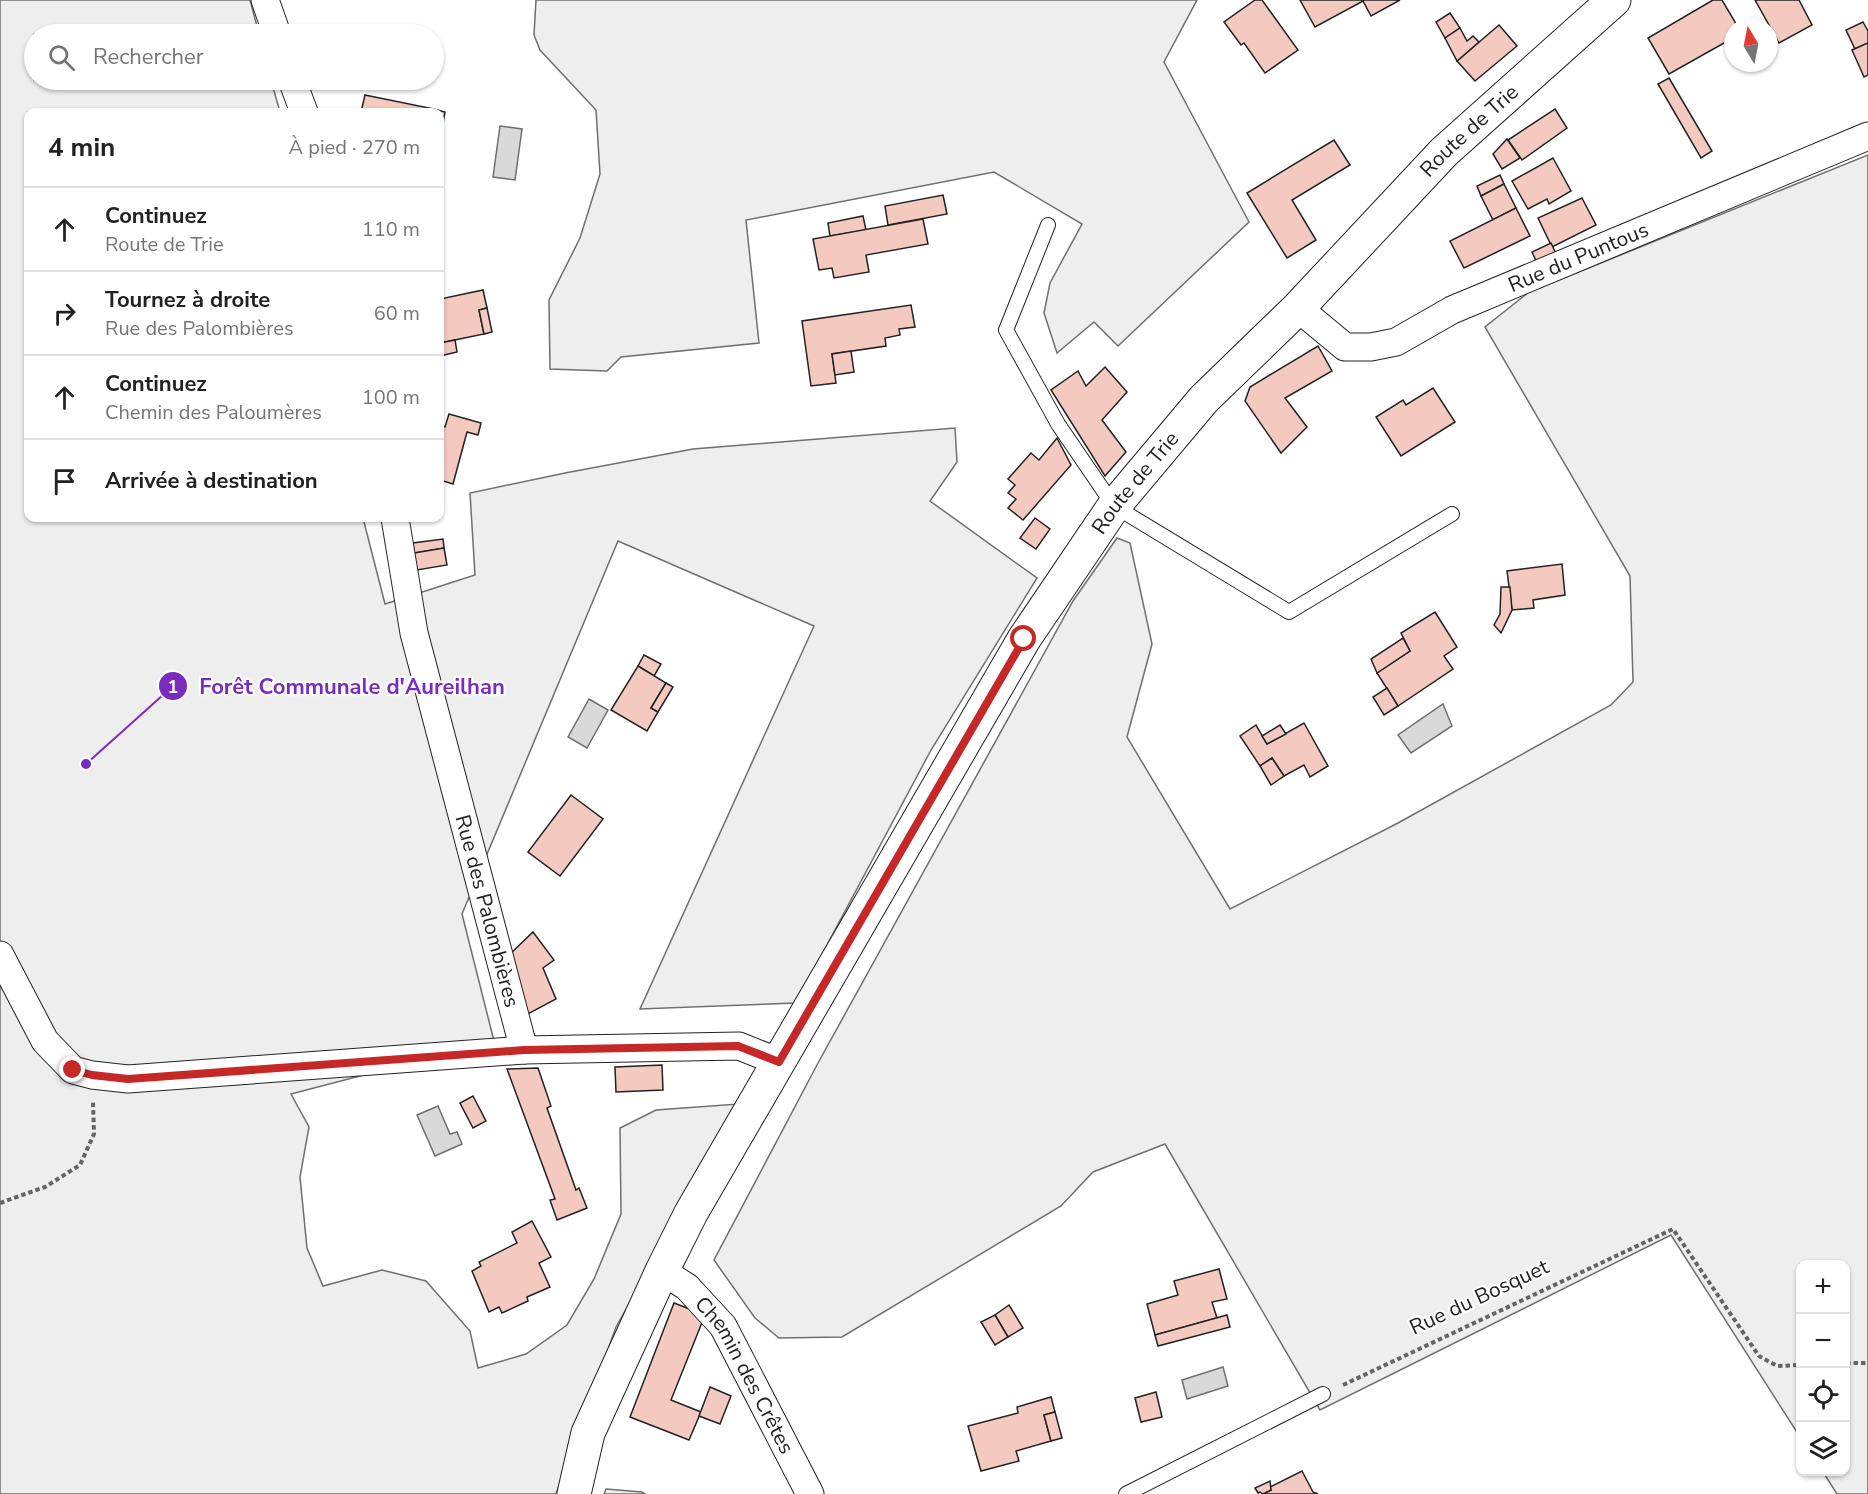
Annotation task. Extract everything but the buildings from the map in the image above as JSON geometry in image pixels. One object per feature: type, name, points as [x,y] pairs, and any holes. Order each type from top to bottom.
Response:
[{"type":"main road","name":"Route de Trie","points":[[574,1494],[588,1433],[662,1271],[692,1213],[1024,639],[1114,506],[1204,399],[1298,308],[1444,152],[1614,0]]},
{"type":"street","points":[[265,0],[273,24]]},
{"type":"street","points":[[296,90],[302,108]]},
{"type":"street","name":"Rue du Puntous","points":[[1298,308],[1345,347],[1371,347],[1396,342],[1452,310],[1868,136]]},
{"type":"street","name":"Rue des Palombières","points":[[397,522],[414,633],[524,1050]]},
{"type":"street","points":[[0,955],[45,1041],[73,1070],[92,1075],[128,1079],[524,1050],[738,1046],[779,1062]]},
{"type":"street","name":"Chemin des Crêtes","points":[[662,1271],[687,1287],[723,1326],[810,1494]]},
{"type":"lane","points":[[1048,225],[1006,330],[1058,424],[1114,506],[1289,612],[1452,514]]},
{"type":"lane","points":[[1126,1494],[1323,1394]]},
{"type":"path","points":[[0,1203],[45,1187],[80,1165],[94,1134],[92,1075]]},
{"type":"path","name":"Rue du Bosquet","points":[[1323,1394],[1673,1229],[1759,1356],[1778,1366],[1796,1365]]},
{"type":"path","points":[[1850,1364],[1868,1363]]},
{"type":"shaded area","points":[[0,0],[250,0],[256,24],[24,24],[24,90],[274,90],[279,108],[24,108],[24,522],[364,522],[385,604],[475,575],[470,493],[693,449],[955,428],[957,462],[930,501],[1037,578],[931,750],[796,1003],[640,1009],[814,626],[618,541],[462,914],[494,1041],[291,1094],[309,1127],[300,1177],[307,1248],[323,1286],[382,1270],[426,1281],[470,1331],[478,1368],[526,1354],[567,1325],[594,1279],[621,1214],[620,1128],[656,1110],[738,1104],[616,1327],[556,1494],[0,1494]]},
{"type":"shaded area","points":[[536,0],[1197,0],[1164,62],[1249,222],[1118,346],[1094,322],[1057,353],[1044,313],[1050,283],[1082,224],[994,172],[746,220],[759,343],[621,357],[607,371],[550,369],[549,300],[580,238],[600,174],[596,110],[540,50],[534,35]]},
{"type":"shaded area","points":[[500,126],[522,129],[515,180],[493,177]]},
{"type":"shaded area","points":[[1868,155],[1868,1494],[1837,1494],[1826,1476],[1850,1476],[1850,1260],[1796,1260],[1796,1431],[1671,1235],[1320,1410],[1165,1144],[1093,1172],[1061,1206],[842,1337],[779,1338],[755,1318],[714,1260],[818,1063],[1073,601],[1117,538],[1130,543],[1152,644],[1127,737],[1230,909],[1398,823],[1611,705],[1633,682],[1630,576],[1485,327],[1529,292]]},
{"type":"shaded area","points":[[589,699],[608,710],[587,748],[568,737]]},
{"type":"shaded area","points":[[1443,704],[1452,726],[1411,753],[1398,735]]},
{"type":"shaded area","points":[[438,1106],[450,1134],[457,1132],[462,1144],[435,1156],[417,1115]]},
{"type":"shaded area","points":[[1223,1367],[1228,1386],[1187,1399],[1182,1380]]},
{"type":"shaded area","points":[[606,1489],[642,1492],[645,1494],[604,1494]]},
{"type":"place","name":"Forêt Communale d'Aureilhan","points":[[86,764]]},
{"type":"route","points":[[73,1070],[92,1075],[128,1079],[524,1050],[738,1046],[779,1062],[1024,639]]}]
